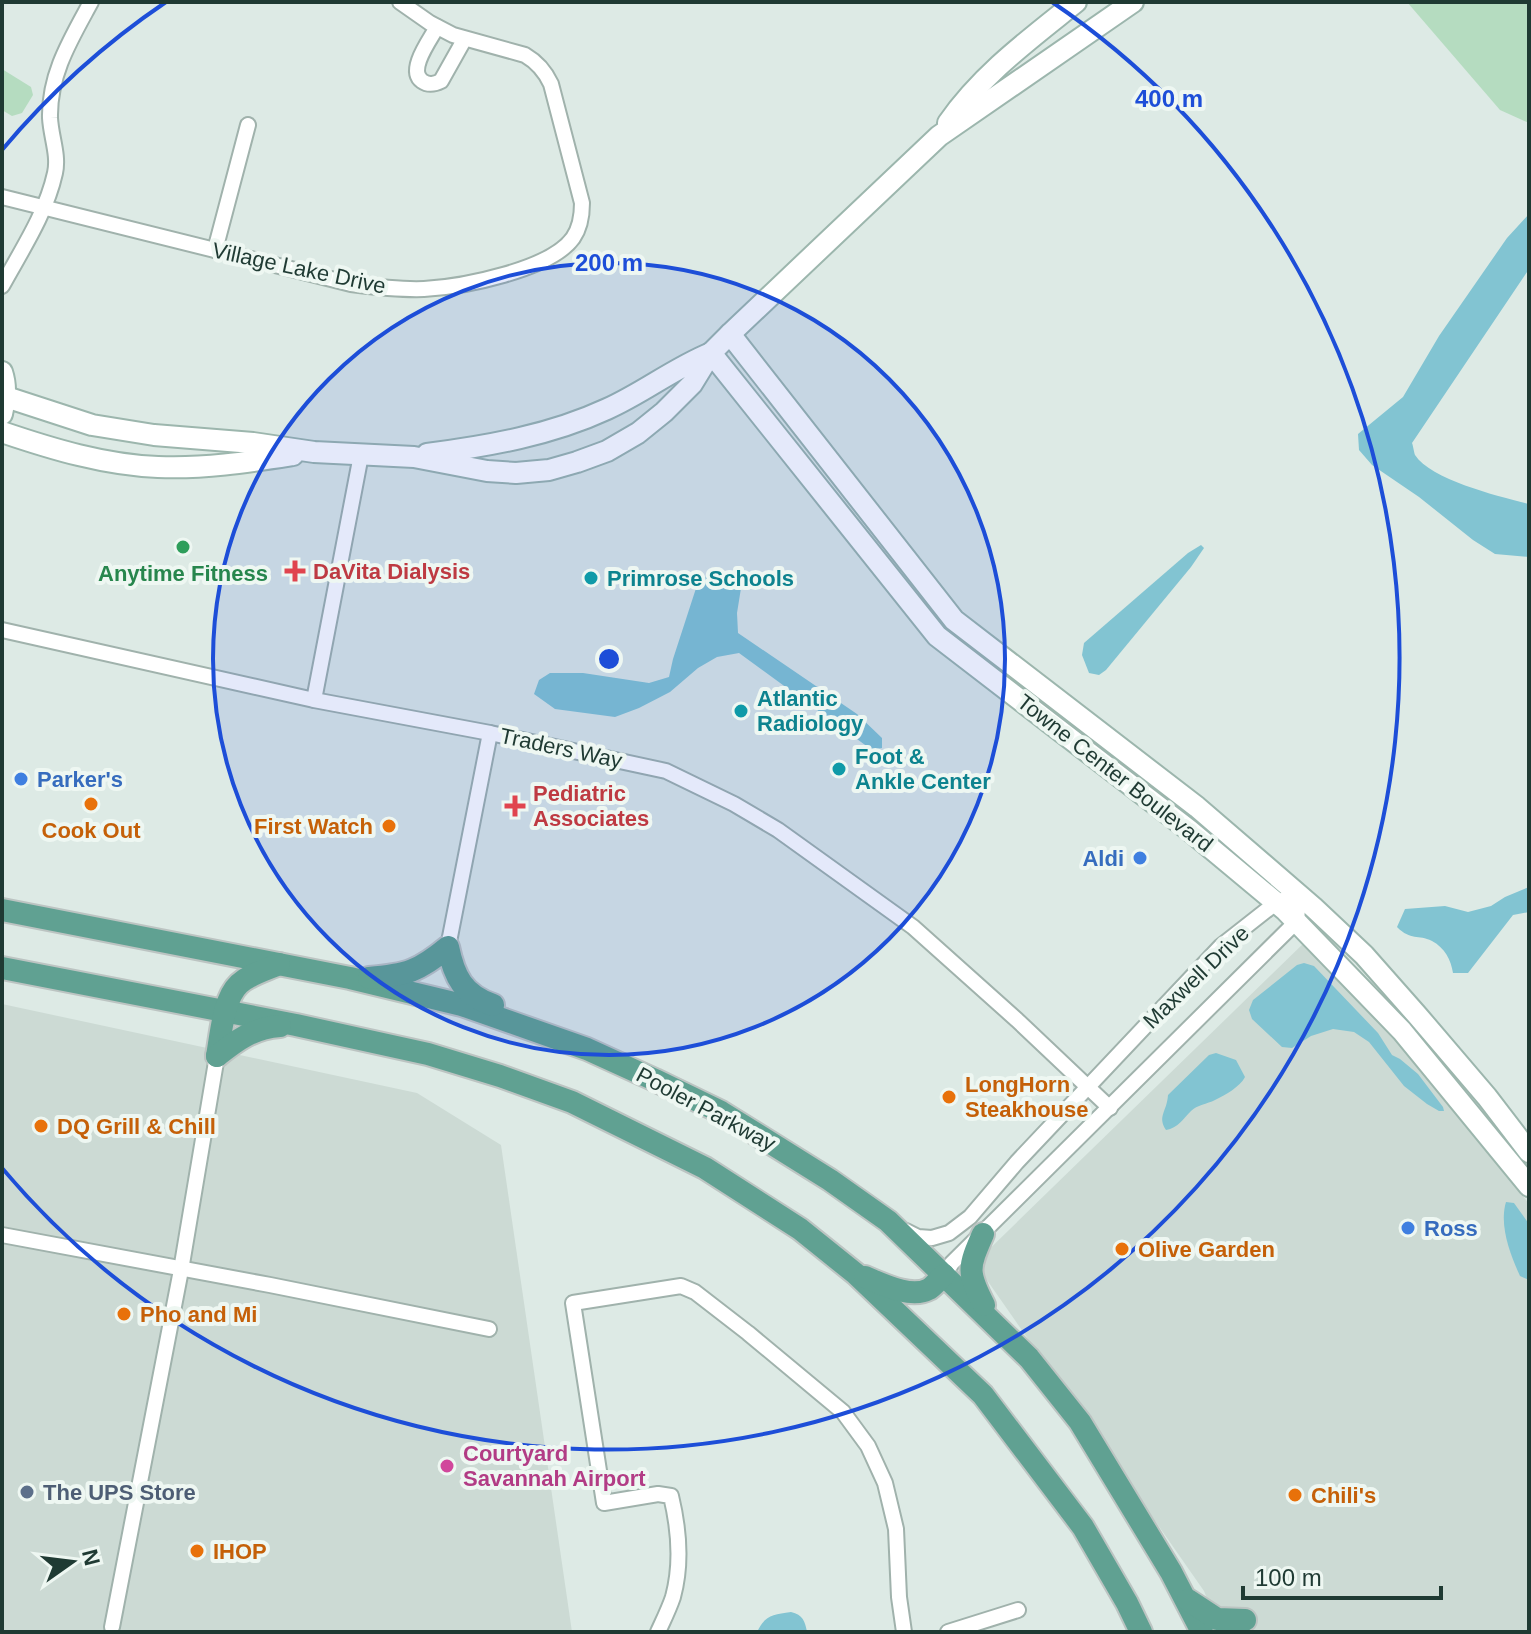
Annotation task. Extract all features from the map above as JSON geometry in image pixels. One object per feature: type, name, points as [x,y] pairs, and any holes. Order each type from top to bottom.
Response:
[{"type":"main road","name":"Pooler Parkway","points":[[2,910],[350,978],[462,1005],[573,1044],[721,1112],[830,1180],[888,1221],[1029,1358],[1080,1422],[1171,1572],[1202,1632]]},
{"type":"main road","points":[[350,978],[388,976],[416,970],[448,947],[455,973],[465,989],[483,1001],[544,1022],[573,1044]]},
{"type":"main road","points":[[217,1056],[225,1011],[237,986],[279,964]]},
{"type":"main road","points":[[2,968],[428,1054],[572,1102],[705,1168],[800,1229],[856,1274],[983,1395],[1083,1527],[1141,1632]]},
{"type":"main road","points":[[167,1000],[189,1011],[204,1024],[214,1041],[217,1056]]},
{"type":"main road","points":[[217,1056],[252,1031],[296,1025]]},
{"type":"main road","points":[[983,1234],[972,1258],[972,1281],[992,1320]]},
{"type":"main road","points":[[856,1274],[892,1288],[913,1292],[928,1290],[944,1275]]},
{"type":"main road","points":[[1184,1597],[1217,1619],[1245,1620],[1237,1632]]},
{"type":"street","points":[[2,286],[52,183],[56,167],[51,122],[53,84],[63,54],[91,2]]},
{"type":"street","name":"Village Lake Drive","points":[[2,197],[351,284],[388,288],[454,286],[489,279],[529,266],[566,246],[580,224],[582,203],[548,79],[538,64],[525,55],[464,40],[437,27],[400,2]]},
{"type":"street","points":[[939,136],[965,99],[996,68],[1076,2]]},
{"type":"street","points":[[2,372],[5,380],[4,406],[154,435],[253,443],[314,452],[414,457],[509,473],[549,470],[577,462],[607,451],[638,433],[664,412],[692,384],[711,353],[939,136],[1133,2]]},
{"type":"street","points":[[437,27],[416,66],[424,83],[441,81],[464,40]]},
{"type":"street","points":[[215,250],[248,125]]},
{"type":"street","name":"Towne Center Boulevard","points":[[730,334],[954,620],[1192,803],[1299,894],[1364,955],[1407,1003],[1529,1152]]},
{"type":"street","points":[[414,457],[512,440],[583,419],[608,409],[688,362],[711,353]]},
{"type":"street","name":"Towne Center Boulevard","points":[[711,353],[937,636],[1189,830],[1277,902],[1402,1031],[1529,1186]]},
{"type":"street","points":[[2,432],[93,459],[156,467],[213,466],[314,452]]},
{"type":"street","points":[[314,700],[361,455]]},
{"type":"street","name":"Traders Way","points":[[2,630],[314,700],[490,733],[666,771],[734,804],[778,830],[913,927],[1110,1108]]},
{"type":"street","points":[[448,947],[490,733]]},
{"type":"street","points":[[1297,921],[1299,894]]},
{"type":"street","name":"Maxwell Drive","points":[[888,1221],[918,1237],[932,1238],[949,1233],[970,1217],[1087,1087],[1221,946],[1277,902],[1299,894]]},
{"type":"street","name":"Maxwell Drive","points":[[944,1275],[952,1263],[1297,921]]},
{"type":"street","points":[[112,1627],[181,1270],[217,1056]]},
{"type":"street","points":[[2,1235],[489,1329]]},
{"type":"street","points":[[658,1632],[672,1599],[679,1566],[671,1496],[658,1494],[604,1503],[573,1303],[681,1286],[695,1292],[738,1324],[843,1412],[868,1446],[885,1483],[896,1529],[904,1632]]},
{"type":"street","points":[[948,1632],[1018,1610]]},
{"type":"shaded area","points":[[1307,940],[1466,1120],[1529,1204],[1529,1632],[1220,1632],[1204,1591],[975,1263]]},
{"type":"shaded area","points":[[2,1004],[417,1093],[501,1145],[572,1632],[2,1632]]},
{"type":"green space","points":[[1407,2],[1529,2],[1529,123],[1500,110]]},
{"type":"green space","points":[[2,69],[31,87],[33,95],[22,113],[12,116],[2,110]]},
{"type":"water","points":[[1529,214],[1529,269],[1412,443],[1415,455],[1423,464],[1451,480],[1529,504],[1529,557],[1495,554],[1473,540],[1372,465],[1359,450],[1358,434],[1403,397],[1439,336],[1507,238]]},
{"type":"water","points":[[1201,545],[1204,548],[1191,567],[1106,670],[1099,675],[1089,673],[1082,655],[1084,643]]},
{"type":"water","points":[[700,576],[742,582],[737,613],[738,633],[857,714],[882,738],[882,748],[872,750],[739,653],[717,657],[698,668],[670,692],[615,717],[555,709],[534,694],[539,680],[550,673],[583,673],[649,683],[669,677]]},
{"type":"water","points":[[1529,887],[1529,912],[1513,915],[1468,973],[1453,973],[1447,955],[1437,944],[1406,934],[1397,927],[1405,909],[1445,906],[1468,912],[1491,906]]},
{"type":"water","points":[[1304,963],[1314,966],[1378,1033],[1392,1055],[1418,1074],[1444,1111],[1427,1104],[1404,1086],[1369,1042],[1354,1032],[1333,1029],[1311,1036],[1292,1048],[1282,1047],[1252,1019],[1249,1010],[1253,1000],[1297,965]]},
{"type":"water","points":[[1216,1053],[1236,1060],[1245,1077],[1243,1081],[1223,1096],[1193,1109],[1177,1125],[1166,1130],[1162,1117],[1168,1095],[1209,1055]]},
{"type":"water","points":[[1506,1202],[1514,1203],[1529,1224],[1529,1280],[1520,1276],[1509,1249],[1504,1220]]},
{"type":"water","points":[[791,1612],[803,1619],[807,1632],[757,1632],[771,1616]]},
{"type":"place","name":"Anytime Fitness","points":[[183,547]]},
{"type":"place","name":"DaVita Dialysis","points":[[295,571]]},
{"type":"place","name":"Primrose Schools","points":[[591,578]]},
{"type":"place","name":"Atlantic Radiology","points":[[741,711]]},
{"type":"place","name":"Foot & Ankle Center","points":[[839,769]]},
{"type":"place","name":"Parker's","points":[[21,779]]},
{"type":"place","name":"Cook Out","points":[[91,804]]},
{"type":"place","name":"Pediatric Associates","points":[[515,806]]},
{"type":"place","name":"First Watch","points":[[389,826]]},
{"type":"place","name":"Aldi","points":[[1140,858]]},
{"type":"place","name":"LongHorn Steakhouse","points":[[949,1097]]},
{"type":"place","name":"DQ Grill & Chill","points":[[41,1126]]},
{"type":"place","name":"Ross","points":[[1408,1228]]},
{"type":"place","name":"Olive Garden","points":[[1122,1249]]},
{"type":"place","name":"Pho and Mi","points":[[124,1314]]},
{"type":"place","name":"Courtyard Savannah Airport","points":[[447,1466]]},
{"type":"place","name":"The UPS Store","points":[[27,1492]]},
{"type":"place","name":"Chili's","points":[[1295,1495]]},
{"type":"place","name":"IHOP","points":[[197,1551]]}]
